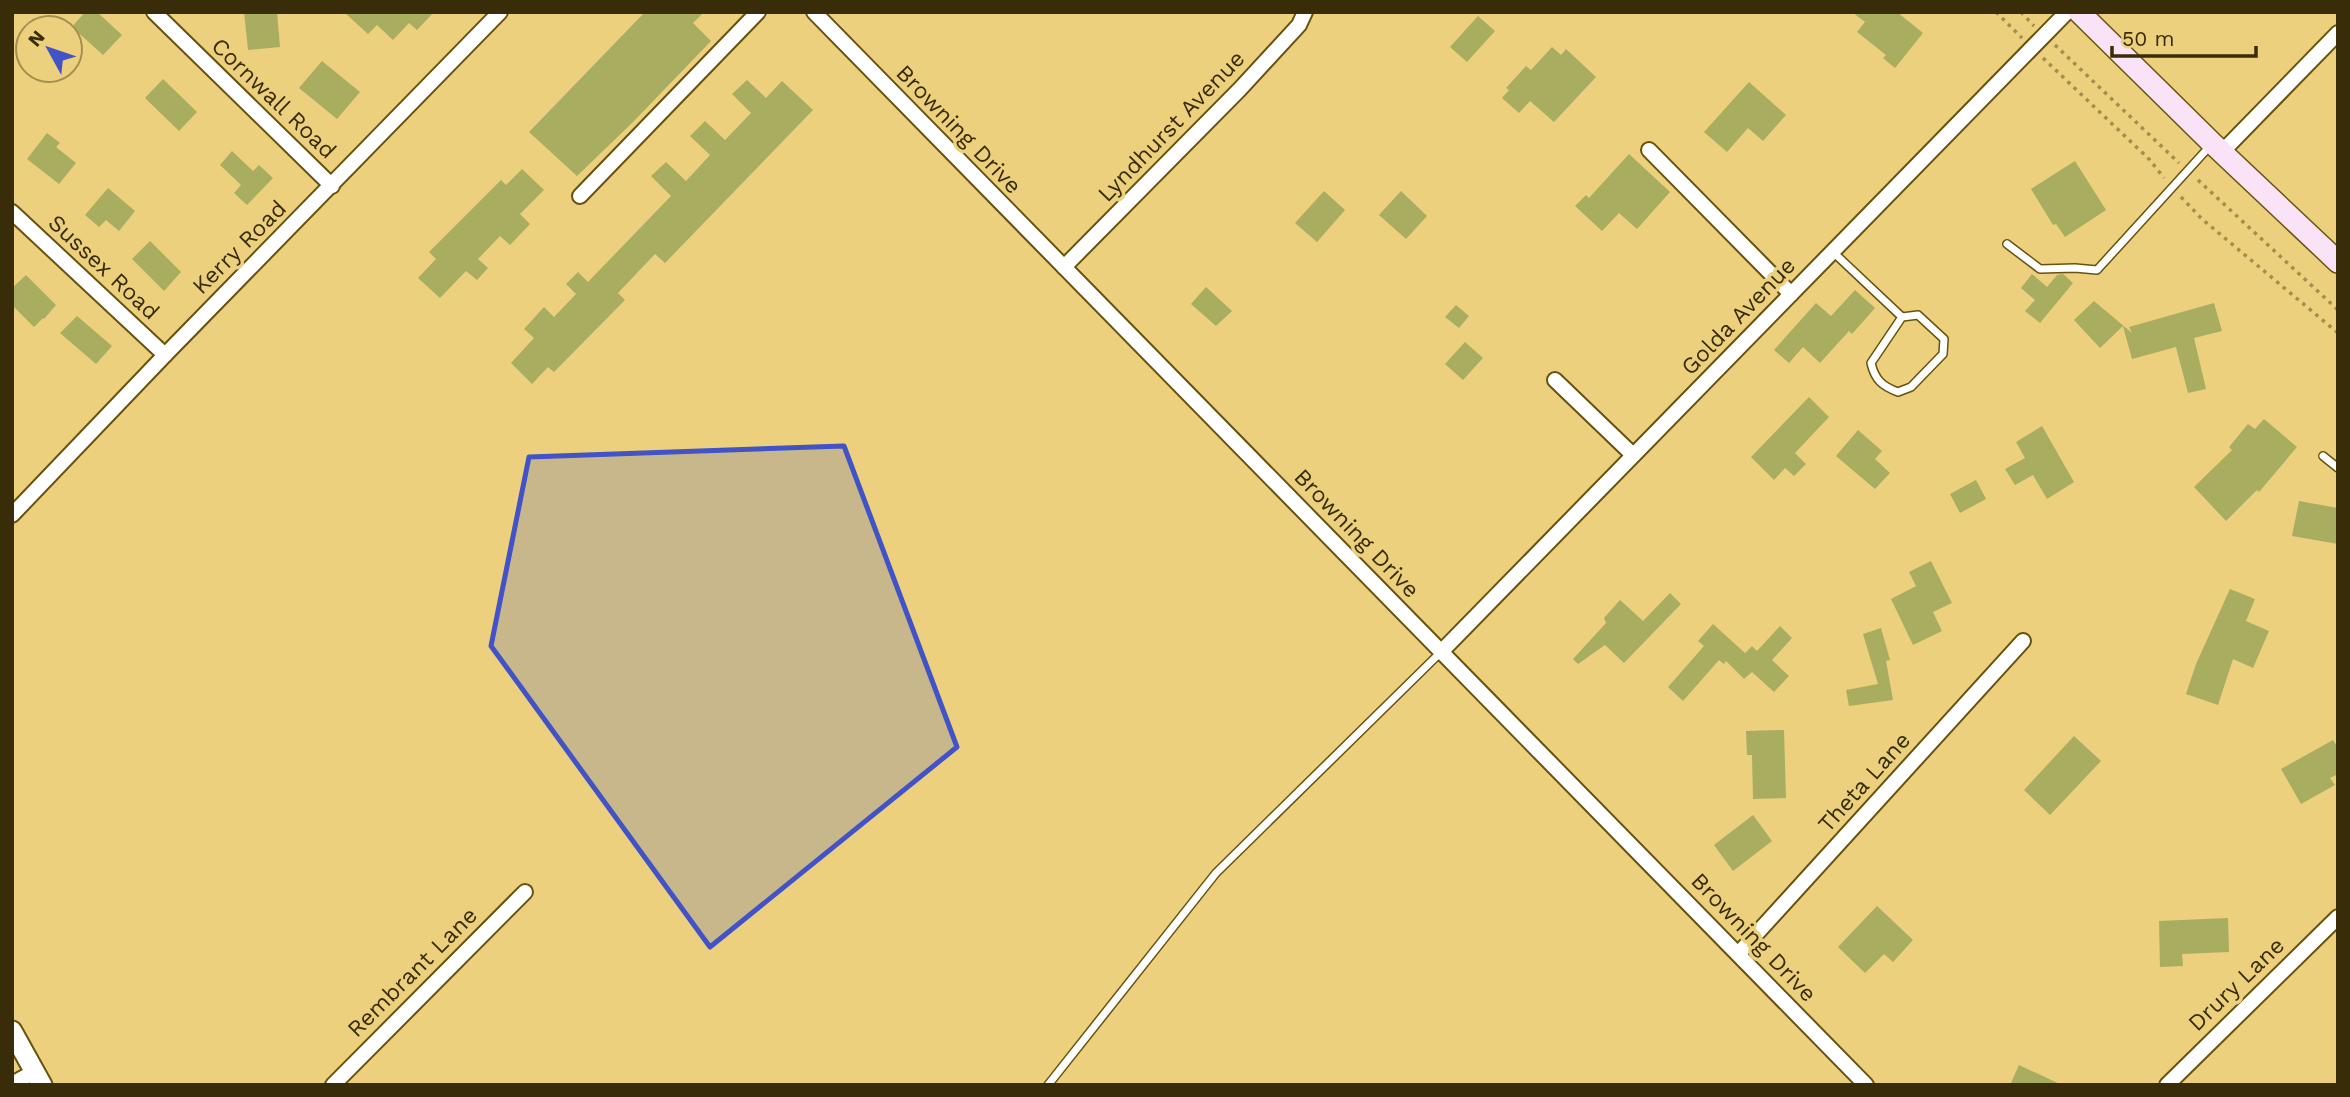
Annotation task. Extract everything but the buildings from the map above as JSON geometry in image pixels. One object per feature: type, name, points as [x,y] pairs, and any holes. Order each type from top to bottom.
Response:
[{"type":"main road","points":[[2079,12],[2338,262]]},
{"type":"street","name":"Cornwall Road","points":[[154,12],[332,186]]},
{"type":"street","points":[[580,196],[758,12]]},
{"type":"street","name":"Browning Drive","points":[[814,12],[1866,1085]]},
{"type":"street","name":"Lyndhurst Avenue","points":[[1064,267],[1240,89],[1299,24],[1305,12]]},
{"type":"street","name":"Golda Avenue","points":[[1441,652],[2067,12]]},
{"type":"street","name":"Kerry Road","points":[[12,515],[498,13]]},
{"type":"street","points":[[2217,148],[2338,33]]},
{"type":"street","points":[[1649,150],[1791,294]]},
{"type":"street","name":"Sussex Road","points":[[12,212],[165,355]]},
{"type":"street","points":[[1555,380],[1633,456]]},
{"type":"street","name":"Theta Lane","points":[[1739,953],[2022,642]]},
{"type":"street","name":"Rembrant Lane","points":[[333,1085],[525,892]]},
{"type":"street","name":"Drury Lane","points":[[2167,1085],[2338,917]]},
{"type":"street","points":[[12,1031],[38,1078],[12,1084]]},
{"type":"lane","points":[[2007,244],[2040,270],[2097,270],[2217,148]]},
{"type":"lane","points":[[1833,252],[1902,317]]},
{"type":"lane","points":[[1918,315],[1944,339],[1943,354],[1910,387],[1898,392],[1883,386],[1874,376],[1871,363],[1902,317],[1918,315]]},
{"type":"lane","points":[[2323,456],[2338,468]]},
{"type":"lane","points":[[1048,1085],[1216,873],[1441,652]]},
{"type":"highlighted area","points":[[844,446],[957,747],[710,947],[491,646],[529,457]]}]
